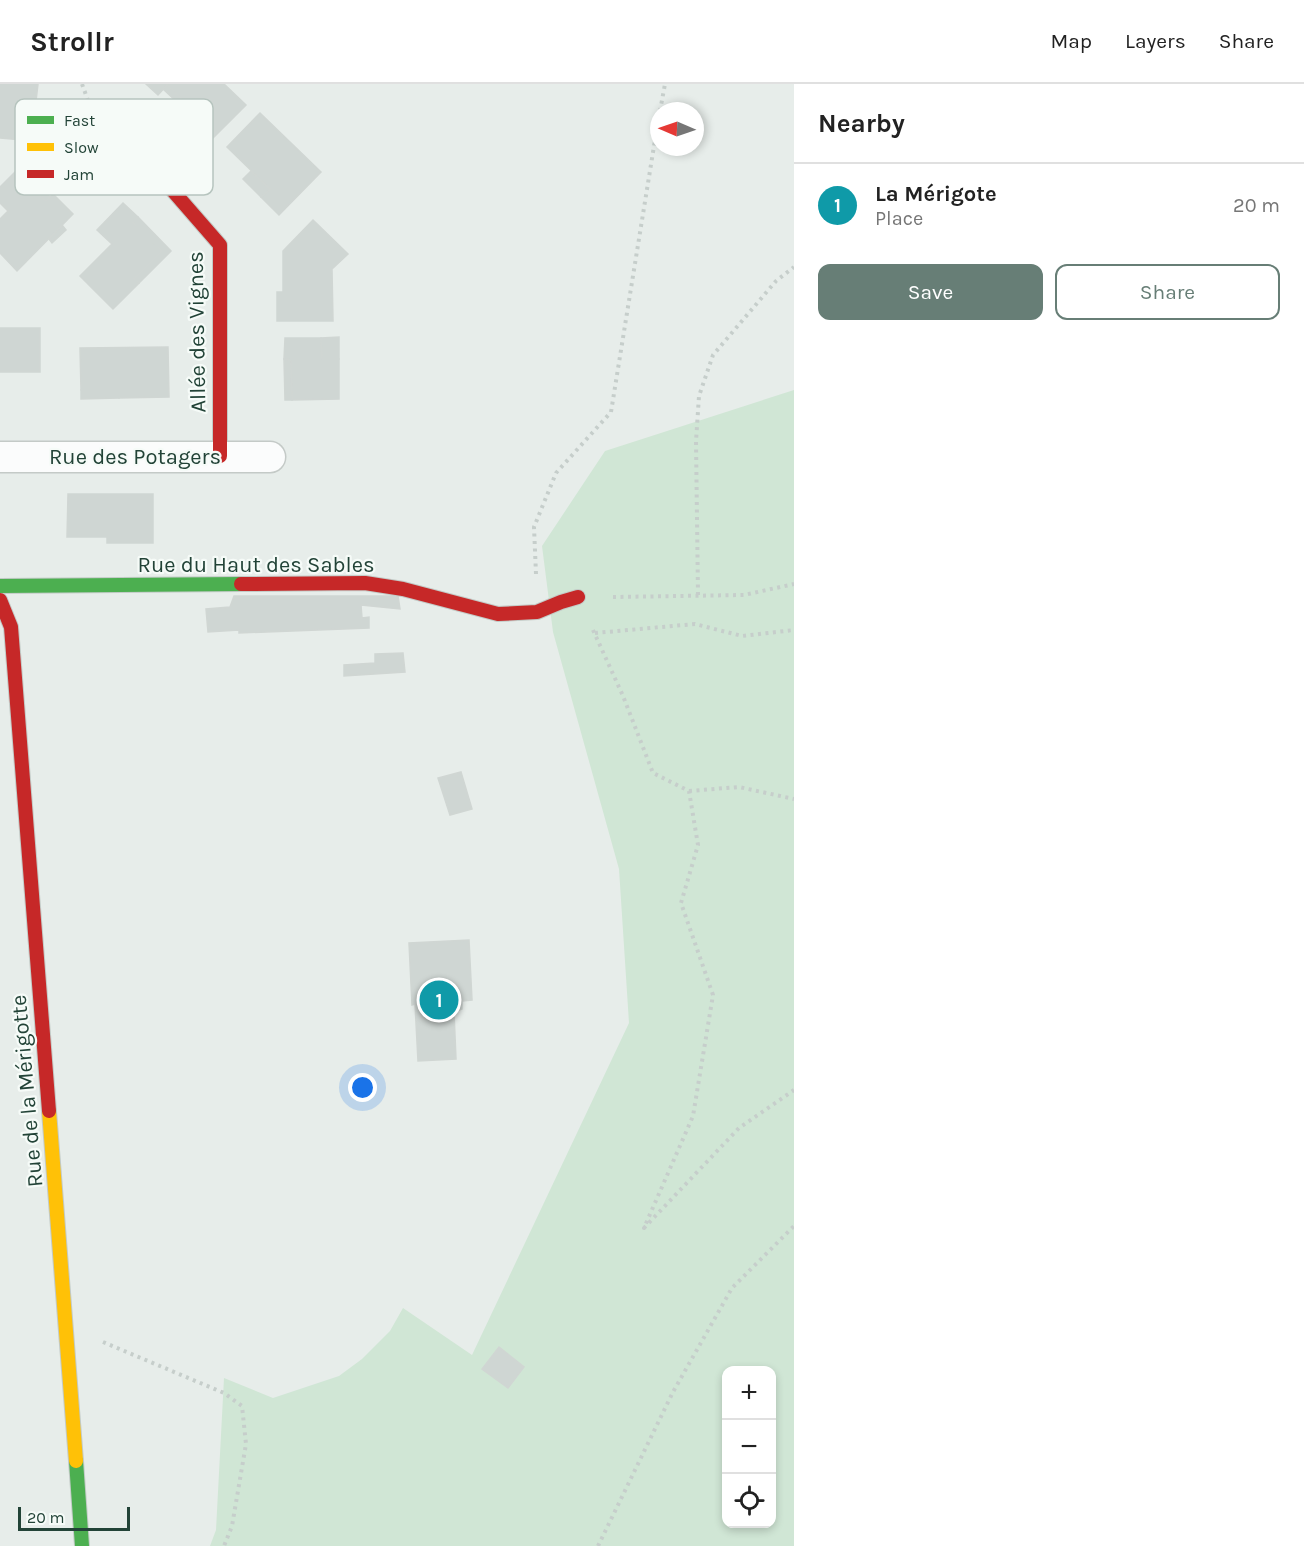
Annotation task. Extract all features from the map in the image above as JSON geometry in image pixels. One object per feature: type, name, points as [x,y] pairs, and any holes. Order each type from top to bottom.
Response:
[{"type":"street","name":"Allée des Vignes","points":[[176,195],[220,245],[220,456]]},
{"type":"street","name":"Rue des Potagers","points":[[0,457],[270,457]]},
{"type":"street","name":"Rue du Haut des Sables","points":[[0,586],[365,583],[403,589],[498,614],[537,612],[578,597]]},
{"type":"street","name":"Rue de la Mérigotte","points":[[0,600],[11,627],[82,1546]]},
{"type":"path","points":[[661,102],[665,84]]},
{"type":"path","points":[[537,612],[534,527],[556,473],[610,412],[652,156]]},
{"type":"path","points":[[698,595],[696,441],[699,396],[713,355],[776,280],[794,267]]},
{"type":"path","points":[[794,585],[744,595],[578,597],[623,696],[653,773],[689,791],[739,787],[794,799]]},
{"type":"path","points":[[595,633],[695,624],[742,636],[794,630]]},
{"type":"path","points":[[689,791],[698,845],[681,903],[713,995],[693,1116],[644,1228],[739,1128],[794,1090]]},
{"type":"path","points":[[598,1546],[673,1392],[732,1287],[794,1226]]},
{"type":"path","points":[[66,1322],[87,1335],[224,1394],[242,1406],[246,1444],[232,1526],[224,1546]]},
{"type":"green space","points":[[794,390],[794,1546],[210,1546],[216,1530],[224,1378],[273,1398],[339,1376],[362,1359],[390,1331],[403,1308],[472,1355],[629,1023],[619,869],[553,632],[542,546],[605,451]]},
{"type":"building","points":[[0,84],[38,84],[36,99],[15,99],[15,139],[0,138]]},
{"type":"building","points":[[146,84],[224,84],[246,105],[213,138],[213,99],[182,99],[167,85],[158,95]]},
{"type":"building","points":[[167,85],[182,99],[174,99],[163,89]]},
{"type":"building","points":[[260,113],[321,172],[279,215],[261,197],[270,189],[227,147]]},
{"type":"building","points":[[251,171],[270,189],[261,197],[243,179]]},
{"type":"building","points":[[15,172],[15,195],[40,195],[46,201],[54,195],[73,214],[17,271],[0,253],[0,219],[8,211],[0,203],[0,187]]},
{"type":"building","points":[[40,195],[48,195],[50,197],[46,201]]},
{"type":"building","points":[[123,203],[138,217],[133,223],[162,251],[134,279],[139,283],[113,309],[80,276],[112,244],[97,230]]},
{"type":"building","points":[[138,217],[171,251],[139,283],[134,279],[162,251],[133,223]]},
{"type":"building","points":[[313,220],[348,254],[332,269],[333,321],[277,321],[277,292],[283,292],[283,251]]},
{"type":"building","points":[[62,225],[66,230],[52,243],[49,239]]},
{"type":"building","points":[[0,328],[40,328],[40,372],[0,372]]},
{"type":"building","points":[[339,337],[339,359],[322,359],[321,338]]},
{"type":"building","points":[[285,338],[321,338],[322,359],[339,359],[339,399],[292,400],[291,360],[284,359]]},
{"type":"building","points":[[168,347],[169,397],[119,398],[119,390],[81,390],[80,348]]},
{"type":"building","points":[[284,359],[291,360],[292,400],[285,400]]},
{"type":"building","points":[[81,390],[119,390],[119,398],[81,399]]},
{"type":"building","points":[[68,494],[153,494],[153,543],[107,543],[107,537],[67,537]]},
{"type":"building","points":[[234,596],[398,596],[400,609],[361,605],[362,618],[369,617],[369,628],[208,632],[206,609],[230,607]]},
{"type":"building","points":[[403,653],[405,672],[344,676],[344,665],[375,663],[375,654]]},
{"type":"building","points":[[461,772],[472,809],[450,815],[438,778]]},
{"type":"building","points":[[469,940],[472,1000],[462,1001],[462,1009],[454,1012],[456,1059],[418,1061],[409,943]]},
{"type":"building","points":[[499,1347],[524,1367],[508,1388],[482,1369]]},
{"type":"traffic: fast","points":[[0,586],[241,584]]},
{"type":"traffic: fast","points":[[76,1461],[82,1546]]},
{"type":"traffic: slow","points":[[49,1111],[76,1461]]},
{"type":"traffic: jam","points":[[176,195],[220,245],[220,456]]},
{"type":"traffic: jam","points":[[241,584],[365,583],[403,589],[498,614],[537,612],[578,597]]},
{"type":"traffic: jam","points":[[0,600],[11,627],[49,1111]]},
{"type":"place","name":"La Mérigote","points":[[439,1000]]}]
